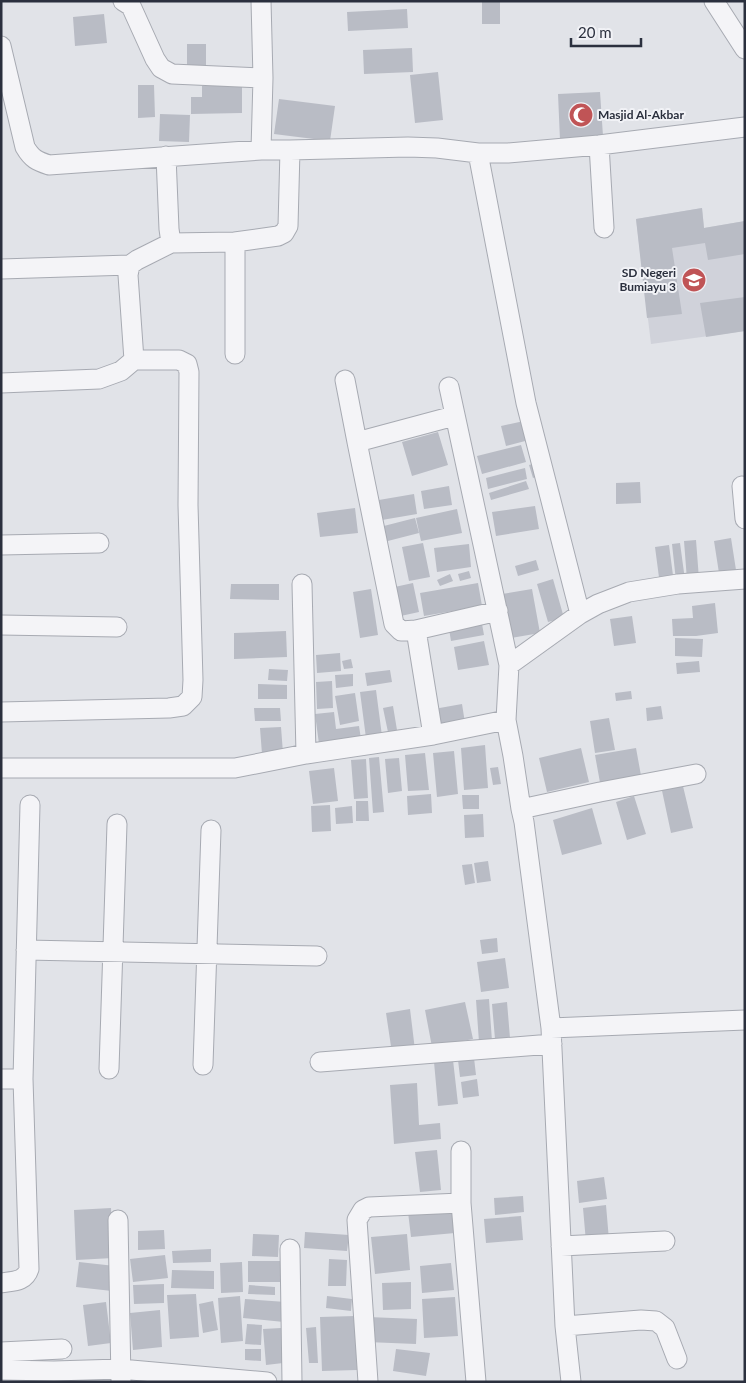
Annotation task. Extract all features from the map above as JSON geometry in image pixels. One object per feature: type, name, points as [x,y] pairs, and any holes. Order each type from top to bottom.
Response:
[{"type":"street","points":[[123,1],[131,6],[155,59],[162,68],[172,74],[263,78]]},
{"type":"street","points":[[261,1],[263,78],[261,150]]},
{"type":"street","points":[[714,1],[745,49]]},
{"type":"street","points":[[1,46],[25,147],[29,155],[37,161],[50,165],[261,150],[408,147],[478,153],[508,153],[599,145],[745,127]]},
{"type":"street","points":[[599,145],[604,228]]},
{"type":"street","points":[[1,269],[130,265],[171,243],[235,242],[278,236],[284,233],[288,226],[290,150]]},
{"type":"street","points":[[478,153],[526,402],[580,614]]},
{"type":"street","points":[[166,156],[171,243]]},
{"type":"street","points":[[235,242],[235,354]]},
{"type":"street","points":[[130,265],[128,275],[134,360]]},
{"type":"street","points":[[1,383],[99,379],[121,371],[134,360],[179,360],[187,364],[189,372],[188,505],[193,680],[192,697],[183,706],[169,708],[1,712]]},
{"type":"street","points":[[345,380],[394,624],[401,631],[416,630],[498,611]]},
{"type":"street","points":[[449,387],[509,665],[506,720],[520,809],[524,822],[551,1036],[561,1246],[571,1382]]},
{"type":"street","points":[[356,442],[454,416]]},
{"type":"street","points":[[742,486],[745,519]]},
{"type":"street","points":[[1,545],[98,543]]},
{"type":"street","points":[[509,665],[580,614],[598,604],[629,592],[678,584],[745,579]]},
{"type":"street","points":[[302,584],[306,754]]},
{"type":"street","points":[[1,625],[117,627]]},
{"type":"street","points":[[416,630],[433,735]]},
{"type":"street","points":[[1,768],[235,768],[306,754],[433,735],[506,720]]},
{"type":"street","points":[[520,809],[696,774]]},
{"type":"street","points":[[1,1284],[20,1280],[27,1274],[29,1269],[23,1079],[30,806]]},
{"type":"street","points":[[109,1069],[118,824]]},
{"type":"street","points":[[203,1065],[211,830]]},
{"type":"street","points":[[26,950],[317,956]]},
{"type":"street","points":[[320,1062],[551,1036],[745,1020]]},
{"type":"street","points":[[1,1079],[23,1079]]},
{"type":"street","points":[[461,1151],[461,1204],[476,1382]]},
{"type":"street","points":[[368,1382],[357,1220],[363,1210],[369,1207],[461,1204]]},
{"type":"street","points":[[118,1220],[120,1375]]},
{"type":"street","points":[[561,1246],[665,1241]]},
{"type":"street","points":[[290,1249],[292,1382]]},
{"type":"street","points":[[566,1326],[641,1320],[656,1321],[665,1328],[677,1359]]},
{"type":"street","points":[[1,1352],[62,1349]]},
{"type":"street","points":[[1,1370],[54,1377],[120,1375],[267,1382]]},
{"type":"shaded area","name":"SD Negeri Bumiayu 3","points":[[702,208],[704,228],[745,221],[745,331],[651,344],[636,219]]},
{"type":"building","points":[[482,1],[500,1],[500,24],[482,24]]},
{"type":"building","points":[[407,9],[408,28],[348,31],[347,12]]},
{"type":"building","points":[[104,14],[107,43],[75,46],[73,17]]},
{"type":"building","points":[[187,44],[206,44],[206,72],[187,73]]},
{"type":"building","points":[[412,48],[413,72],[364,74],[363,50]]},
{"type":"building","points":[[438,72],[443,120],[415,123],[410,75]]},
{"type":"building","points":[[138,85],[154,85],[155,117],[138,118]]},
{"type":"building","points":[[202,86],[242,86],[242,113],[191,114],[191,97],[202,97]]},
{"type":"building","name":"Masjid Al-Akbar","points":[[600,92],[603,136],[560,140],[558,94]]},
{"type":"building","points":[[279,99],[335,106],[330,141],[274,134]]},
{"type":"building","points":[[160,114],[190,115],[189,142],[159,141]]},
{"type":"building","points":[[702,208],[704,228],[745,221],[745,254],[708,260],[705,243],[672,248],[682,314],[647,318],[636,219]]},
{"type":"building","points":[[745,297],[745,331],[706,337],[700,303]]},
{"type":"building","points":[[524,421],[529,440],[506,446],[501,426]]},
{"type":"building","points":[[438,432],[448,465],[412,476],[402,442]]},
{"type":"building","points":[[521,445],[526,462],[482,474],[477,456]]},
{"type":"building","points":[[536,463],[540,475],[533,478],[529,465]]},
{"type":"building","points":[[525,468],[527,479],[488,489],[486,478]]},
{"type":"building","points":[[526,481],[529,489],[491,500],[489,493]]},
{"type":"building","points":[[640,482],[641,503],[616,504],[616,483]]},
{"type":"building","points":[[449,486],[452,505],[424,509],[421,491]]},
{"type":"building","points":[[414,494],[417,514],[376,521],[373,501]]},
{"type":"building","points":[[535,506],[539,529],[496,536],[492,512]]},
{"type":"building","points":[[355,508],[358,533],[320,537],[317,513]]},
{"type":"building","points":[[457,509],[462,533],[421,541],[416,518]]},
{"type":"building","points":[[415,518],[419,533],[380,543],[376,528]]},
{"type":"building","points":[[731,538],[736,570],[719,573],[714,541]]},
{"type":"building","points":[[696,540],[699,579],[687,580],[684,541]]},
{"type":"building","points":[[423,543],[430,577],[409,581],[402,547]]},
{"type":"building","points":[[680,543],[685,580],[676,581],[672,544]]},
{"type":"building","points":[[469,544],[471,567],[437,572],[434,548]]},
{"type":"building","points":[[669,545],[674,583],[660,585],[655,547]]},
{"type":"building","points":[[536,560],[539,570],[518,576],[515,566]]},
{"type":"building","points":[[469,571],[471,578],[460,581],[458,574]]},
{"type":"building","points":[[450,574],[453,581],[440,586],[437,580]]},
{"type":"building","points":[[553,579],[564,618],[548,622],[537,584]]},
{"type":"building","points":[[413,583],[419,612],[396,617],[390,588]]},
{"type":"building","points":[[478,583],[482,606],[424,616],[420,593]]},
{"type":"building","points":[[231,584],[279,584],[279,600],[230,599]]},
{"type":"building","points":[[371,589],[378,635],[360,638],[353,592]]},
{"type":"building","points":[[532,589],[540,633],[511,638],[502,594]]},
{"type":"building","points":[[715,603],[718,633],[696,636],[673,636],[672,619],[693,618],[692,606]]},
{"type":"building","points":[[632,616],[636,643],[614,646],[610,619]]},
{"type":"building","points":[[482,624],[484,635],[451,641],[449,629]]},
{"type":"building","points":[[286,631],[287,657],[234,659],[234,633]]},
{"type":"building","points":[[675,638],[703,639],[702,657],[675,656]]},
{"type":"building","points":[[484,641],[489,665],[458,670],[454,647]]},
{"type":"building","points":[[340,653],[341,671],[317,673],[316,655]]},
{"type":"building","points":[[351,659],[353,668],[344,669],[342,661]]},
{"type":"building","points":[[699,661],[700,672],[677,674],[676,663]]},
{"type":"building","points":[[269,669],[288,670],[287,681],[268,680]]},
{"type":"building","points":[[390,670],[392,682],[367,686],[365,673]]},
{"type":"building","points":[[353,674],[353,686],[336,688],[335,675]]},
{"type":"building","points":[[332,681],[333,708],[317,709],[316,682]]},
{"type":"building","points":[[258,684],[287,685],[287,699],[258,699]]},
{"type":"building","points":[[376,690],[382,736],[366,738],[360,692]]},
{"type":"building","points":[[631,691],[632,699],[616,701],[615,693]]},
{"type":"building","points":[[355,693],[359,721],[340,725],[335,696]]},
{"type":"building","points":[[462,704],[465,723],[437,728],[434,709]]},
{"type":"building","points":[[393,706],[398,736],[389,737],[383,708]]},
{"type":"building","points":[[661,706],[663,719],[647,721],[646,708]]},
{"type":"building","points":[[254,708],[280,708],[281,721],[255,721]]},
{"type":"building","points":[[334,712],[336,729],[359,726],[361,739],[319,744],[315,714]]},
{"type":"building","points":[[609,718],[615,750],[595,753],[590,721]]},
{"type":"building","points":[[281,727],[283,753],[262,754],[260,728]]},
{"type":"building","points":[[485,745],[488,788],[464,790],[461,748]]},
{"type":"building","points":[[581,748],[589,782],[547,792],[539,758]]},
{"type":"building","points":[[636,748],[642,781],[601,788],[595,755]]},
{"type":"building","points":[[454,751],[458,794],[437,797],[433,753]]},
{"type":"building","points":[[425,753],[429,790],[408,791],[405,755]]},
{"type":"building","points":[[379,757],[384,812],[373,813],[369,758]]},
{"type":"building","points":[[399,758],[402,791],[388,793],[385,759]]},
{"type":"building","points":[[366,759],[368,798],[354,799],[351,760]]},
{"type":"building","points":[[498,767],[501,784],[493,785],[490,768]]},
{"type":"building","points":[[334,768],[338,801],[313,804],[309,771]]},
{"type":"building","points":[[682,782],[693,828],[671,833],[661,786]]},
{"type":"building","points":[[431,794],[432,813],[408,815],[407,796]]},
{"type":"building","points":[[462,795],[479,795],[479,809],[463,809]]},
{"type":"building","points":[[634,796],[646,834],[627,840],[616,802]]},
{"type":"building","points":[[356,801],[368,801],[369,821],[356,821]]},
{"type":"building","points":[[330,805],[331,831],[312,832],[311,806]]},
{"type":"building","points":[[352,806],[353,823],[336,824],[335,808]]},
{"type":"building","points":[[592,808],[602,844],[562,855],[553,820]]},
{"type":"building","points":[[483,814],[484,837],[465,838],[464,815]]},
{"type":"building","points":[[488,861],[491,881],[477,883],[474,863]]},
{"type":"building","points":[[472,864],[475,883],[465,885],[462,865]]},
{"type":"building","points":[[497,938],[498,952],[482,954],[480,940]]},
{"type":"building","points":[[505,958],[509,988],[481,992],[477,962]]},
{"type":"building","points":[[489,999],[492,1041],[479,1042],[476,1000]]},
{"type":"building","points":[[465,1002],[473,1039],[432,1047],[425,1010]]},
{"type":"building","points":[[507,1002],[510,1038],[495,1039],[492,1004]]},
{"type":"building","points":[[410,1009],[415,1050],[392,1053],[386,1013]]},
{"type":"building","points":[[474,1058],[476,1075],[460,1077],[458,1060]]},
{"type":"building","points":[[453,1060],[458,1104],[438,1106],[434,1062]]},
{"type":"building","points":[[477,1079],[479,1096],[463,1098],[461,1082]]},
{"type":"building","points":[[417,1083],[419,1125],[440,1123],[441,1139],[394,1144],[390,1085]]},
{"type":"building","points":[[437,1150],[441,1190],[420,1192],[415,1152]]},
{"type":"building","points":[[604,1177],[607,1199],[579,1203],[577,1181]]},
{"type":"building","points":[[523,1196],[524,1212],[495,1215],[494,1198]]},
{"type":"building","points":[[606,1205],[609,1240],[586,1242],[583,1208]]},
{"type":"building","points":[[111,1208],[113,1258],[76,1260],[74,1210]]},
{"type":"building","points":[[454,1208],[455,1233],[411,1237],[408,1212]]},
{"type":"building","points":[[521,1216],[523,1240],[486,1243],[484,1219]]},
{"type":"building","points":[[164,1230],[165,1249],[138,1250],[138,1231]]},
{"type":"building","points":[[305,1232],[349,1235],[347,1251],[304,1248]]},
{"type":"building","points":[[253,1234],[279,1235],[278,1257],[252,1256]]},
{"type":"building","points":[[407,1234],[410,1270],[375,1274],[371,1237]]},
{"type":"building","points":[[211,1249],[211,1262],[173,1263],[172,1251]]},
{"type":"building","points":[[165,1255],[168,1278],[133,1282],[130,1259]]},
{"type":"building","points":[[329,1259],[347,1260],[346,1286],[328,1286]]},
{"type":"building","points":[[248,1261],[280,1261],[280,1282],[248,1282]]},
{"type":"building","points":[[79,1262],[115,1266],[112,1291],[76,1287]]},
{"type":"building","points":[[242,1262],[243,1292],[221,1293],[220,1263]]},
{"type":"building","points":[[451,1263],[454,1290],[422,1293],[420,1266]]},
{"type":"building","points":[[172,1270],[214,1271],[214,1289],[171,1288]]},
{"type":"building","points":[[411,1282],[411,1309],[383,1310],[382,1283]]},
{"type":"building","points":[[164,1284],[164,1303],[134,1304],[133,1285]]},
{"type":"building","points":[[249,1285],[275,1287],[275,1295],[248,1294]]},
{"type":"building","points":[[196,1294],[199,1337],[170,1339],[167,1295]]},
{"type":"building","points":[[240,1296],[243,1341],[221,1343],[218,1298]]},
{"type":"building","points":[[327,1296],[352,1299],[351,1311],[326,1308]]},
{"type":"building","points":[[455,1297],[458,1336],[424,1338],[422,1299]]},
{"type":"building","points":[[245,1299],[286,1302],[284,1322],[243,1318]]},
{"type":"building","points":[[213,1301],[218,1330],[203,1333],[199,1304]]},
{"type":"building","points":[[106,1302],[111,1343],[88,1346],[83,1305]]},
{"type":"building","points":[[160,1310],[162,1347],[133,1350],[130,1313]]},
{"type":"building","points":[[355,1316],[357,1370],[322,1371],[320,1317]]},
{"type":"building","points":[[368,1317],[417,1319],[416,1344],[367,1342]]},
{"type":"building","points":[[247,1324],[262,1325],[261,1345],[245,1344]]},
{"type":"building","points":[[316,1327],[318,1363],[309,1363],[306,1328]]},
{"type":"building","points":[[281,1328],[283,1363],[266,1365],[263,1329]]},
{"type":"building","points":[[245,1349],[261,1349],[261,1361],[245,1360]]},
{"type":"building","points":[[396,1349],[430,1353],[426,1376],[393,1371]]},
{"type":"place","name":"Masjid Al-Akbar","points":[[581,115]]},
{"type":"place","name":"SD Negeri Bumiayu 3","points":[[694,280]]}]
